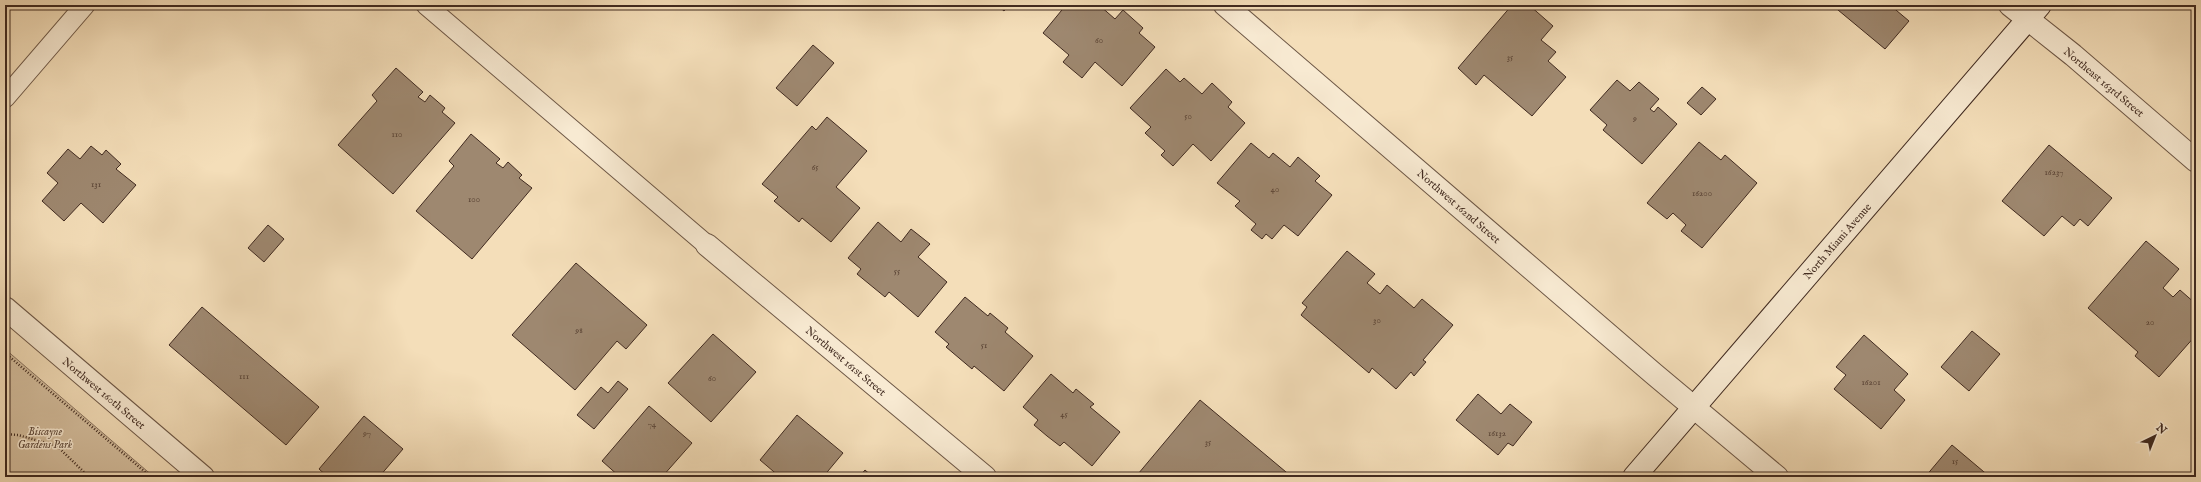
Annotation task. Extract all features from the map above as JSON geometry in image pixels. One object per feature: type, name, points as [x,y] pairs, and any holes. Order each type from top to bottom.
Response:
[{"type":"street","name":"Northwest 162nd Street","points":[[1225,5],[1694,407],[1778,477]]},
{"type":"street","name":"Northeast 163rd Street","points":[[2010,5],[2034,12],[2196,160]]},
{"type":"street","name":"North Miami Avenue","points":[[1634,477],[2034,12]]},
{"type":"street","name":"Northwest 161st Street","points":[[707,245],[984,477]]},
{"type":"street","name":"Northwest 160th Street","points":[[5,308],[203,477]]},
{"type":"lane","points":[[5,98],[84,5]]},
{"type":"lane","points":[[426,5],[707,245]]},
{"type":"path","points":[[5,352],[151,477]]},
{"type":"path","points":[[5,434],[18,435],[57,446],[89,477]]},
{"type":"green space","name":"Biscayne Gardens Park","points":[[5,349],[154,477],[5,477]]},
{"type":"building","points":[[997,5],[1009,5],[1004,11]]},
{"type":"building","points":[[1029,5],[1039,5],[1034,10]]},
{"type":"building","points":[[1066,5],[1090,5],[1092,7],[1094,5],[1099,5],[1115,19],[1123,10],[1143,28],[1139,33],[1155,47],[1122,86],[1095,62],[1082,78],[1063,62],[1069,55],[1043,33]]},
{"type":"building","points":[[1512,5],[1529,5],[1553,26],[1541,40],[1556,52],[1548,61],[1566,77],[1532,116],[1484,75],[1476,85],[1458,68]]},
{"type":"building","points":[[1832,5],[1890,5],[1909,21],[1885,49]]},
{"type":"building","points":[[813,45],[834,63],[797,106],[776,88]]},
{"type":"building","points":[[396,68],[423,92],[418,97],[425,102],[430,95],[445,108],[442,112],[455,123],[393,194],[338,145],[377,101],[372,95]]},
{"type":"building","points":[[1166,69],[1180,82],[1184,78],[1202,94],[1212,83],[1232,102],[1228,107],[1245,123],[1211,161],[1193,144],[1173,166],[1161,155],[1165,151],[1145,133],[1151,127],[1130,108]]},
{"type":"building","points":[[1617,80],[1630,91],[1639,82],[1659,99],[1650,109],[1654,112],[1658,107],[1677,124],[1642,164],[1603,130],[1607,125],[1590,110]]},
{"type":"building","points":[[1702,87],[1716,99],[1701,115],[1687,103]]},
{"type":"building","points":[[827,117],[867,151],[836,187],[860,208],[831,242],[802,218],[799,222],[774,201],[778,197],[762,184],[812,126],[816,130]]},
{"type":"building","points":[[471,134],[500,159],[496,163],[503,168],[508,162],[522,175],[519,178],[532,188],[472,259],[416,211],[454,166],[449,161]]},
{"type":"building","points":[[1699,142],[1721,160],[1725,155],[1757,183],[1702,248],[1681,231],[1686,225],[1673,213],[1667,219],[1647,203]]},
{"type":"building","points":[[1251,143],[1269,158],[1273,153],[1290,167],[1298,157],[1320,176],[1315,181],[1332,195],[1298,236],[1284,225],[1272,239],[1266,234],[1262,239],[1251,230],[1256,224],[1235,206],[1240,201],[1217,183]]},
{"type":"building","points":[[2049,145],[2112,198],[2088,226],[2080,219],[2074,226],[2062,216],[2044,236],[2002,201]]},
{"type":"building","points":[[91,146],[102,155],[106,150],[121,164],[116,169],[136,185],[103,223],[81,203],[64,221],[42,201],[58,183],[47,173],[68,149],[80,159]]},
{"type":"building","points":[[878,222],[901,242],[911,229],[930,244],[918,257],[947,282],[918,317],[889,292],[885,297],[857,274],[861,269],[848,258]]},
{"type":"building","points":[[268,225],[284,239],[264,262],[248,248]]},
{"type":"building","points":[[2146,241],[2179,269],[2163,288],[2173,297],[2180,290],[2196,304],[2196,335],[2159,377],[2135,356],[2138,352],[2088,308]]},
{"type":"building","points":[[1347,251],[1375,274],[1367,283],[1380,294],[1387,285],[1414,308],[1422,299],[1453,325],[1423,360],[1426,362],[1414,376],[1411,372],[1396,389],[1372,368],[1369,373],[1301,315],[1307,307],[1302,303]]},
{"type":"building","points":[[576,263],[647,325],[626,349],[617,341],[575,390],[512,335]]},
{"type":"building","points":[[965,297],[988,316],[990,313],[1008,328],[1005,332],[1033,356],[1004,391],[974,366],[972,369],[946,347],[949,344],[935,332]]},
{"type":"building","points":[[202,307],[319,407],[286,445],[169,345]]},
{"type":"building","points":[[1972,331],[2000,354],[1969,391],[1941,367]]},
{"type":"building","points":[[713,334],[756,372],[711,422],[668,383]]},
{"type":"building","points":[[1864,335],[1908,374],[1894,390],[1905,400],[1881,429],[1834,389],[1846,375],[1836,367]]},
{"type":"building","points":[[1051,374],[1073,393],[1076,389],[1094,404],[1090,407],[1120,432],[1092,466],[1064,442],[1060,446],[1034,425],[1038,420],[1023,407]]},
{"type":"building","points":[[618,381],[628,389],[594,429],[577,415],[601,387],[608,393]]},
{"type":"building","points":[[1478,394],[1501,414],[1510,404],[1532,422],[1513,446],[1508,443],[1498,455],[1456,420]]},
{"type":"building","points":[[1200,400],[1292,477],[1142,477],[1138,474]]},
{"type":"building","points":[[649,406],[692,443],[662,477],[620,477],[602,461]]},
{"type":"building","points":[[797,415],[843,453],[823,477],[780,477],[760,460]]},
{"type":"building","points":[[364,416],[403,449],[379,477],[328,477],[319,469]]},
{"type":"building","points":[[1952,445],[1990,477],[1925,477]]},
{"type":"building","points":[[865,470],[873,477],[859,477]]}]
